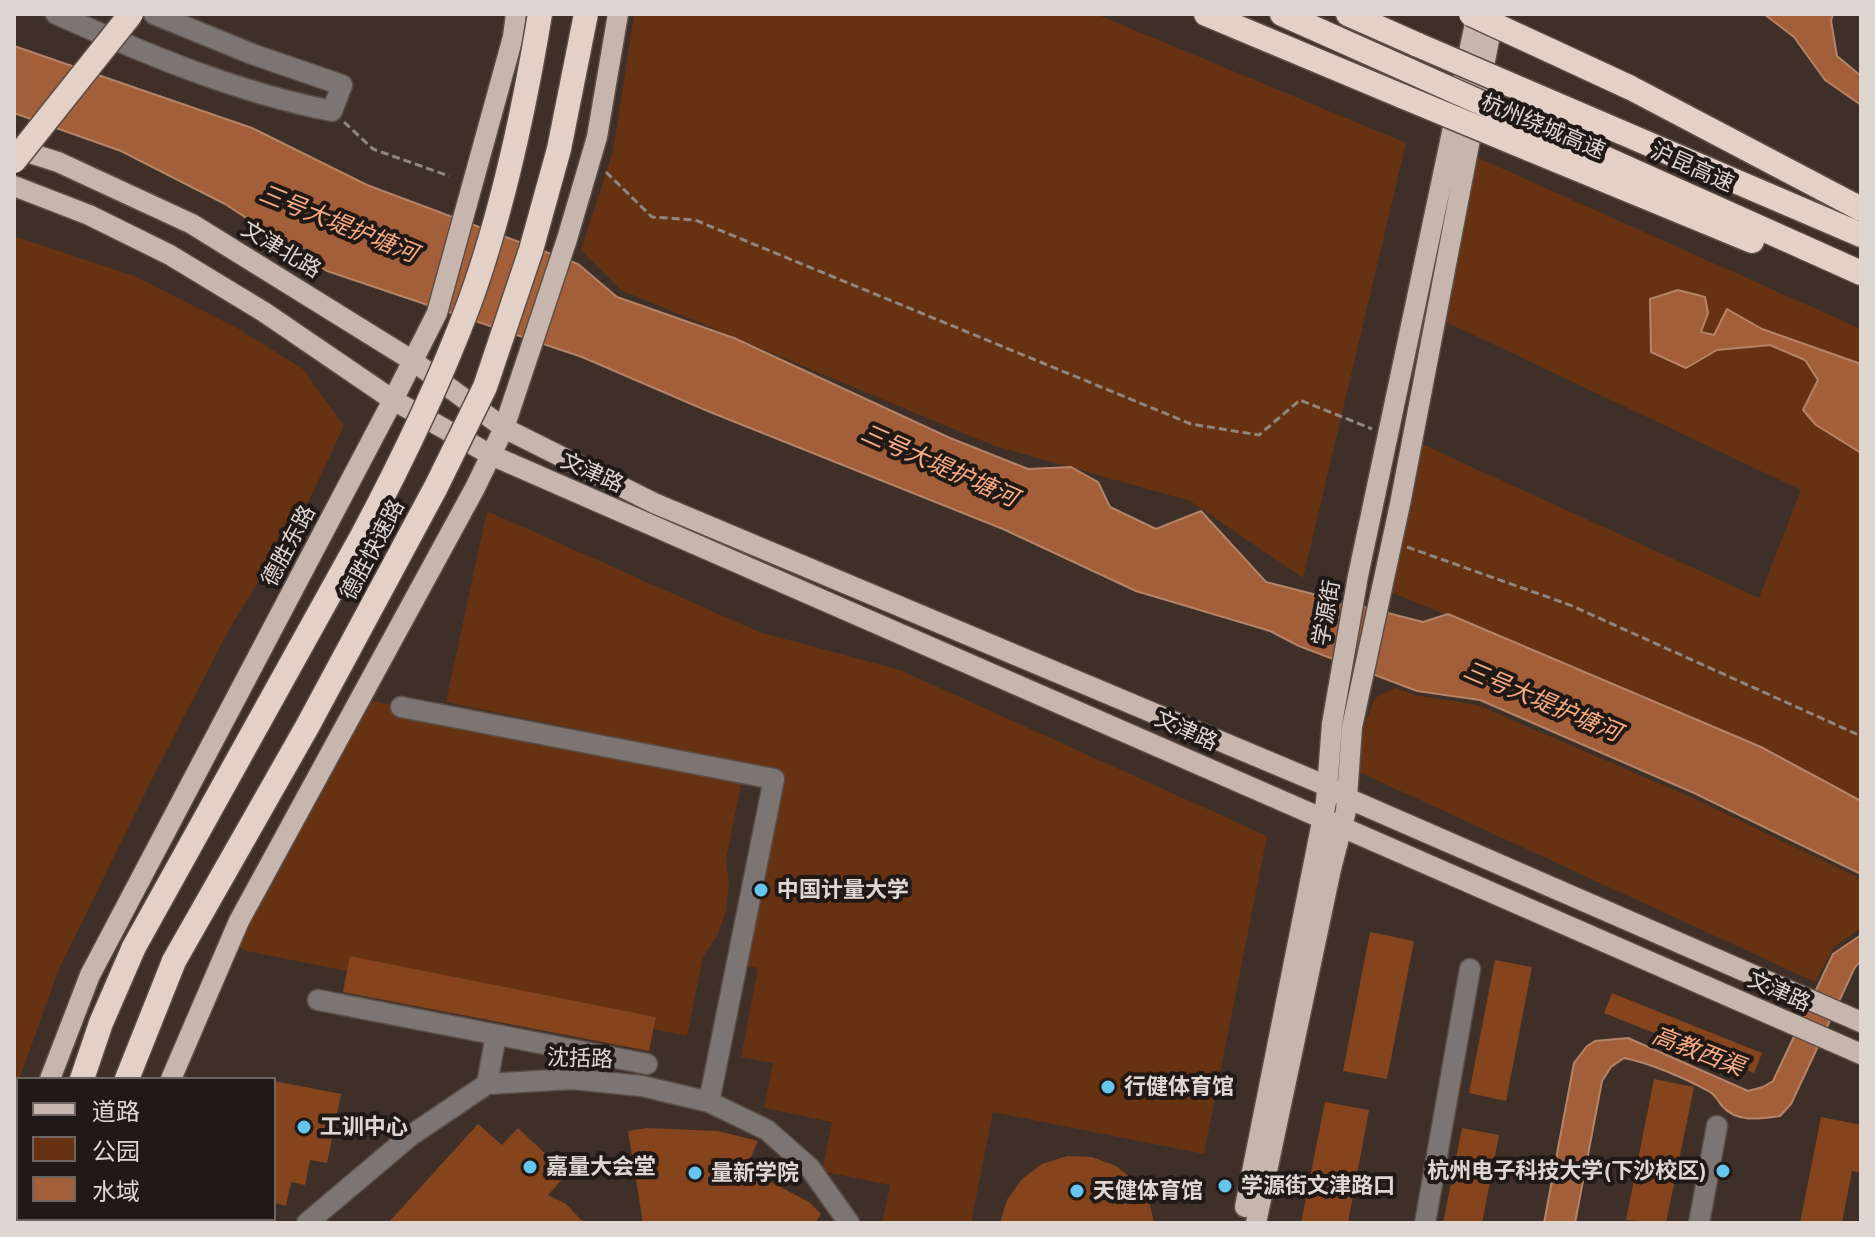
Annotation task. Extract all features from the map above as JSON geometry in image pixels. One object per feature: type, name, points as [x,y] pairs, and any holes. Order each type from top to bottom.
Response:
[{"type":"highway","points":[[14,161],[131,14]]},
{"type":"highway","name":"德胜快速路","points":[[83,1077],[101,1023],[134,947],[362,536],[447,360],[470,300],[503,191],[531,69],[540,14]]},
{"type":"highway","name":"德胜快速路","points":[[128,1077],[174,961],[307,727],[436,487],[485,387],[531,250],[559,149],[586,14]]},
{"type":"highway","name":"杭州绕城高速","points":[[1206,14],[1404,97],[1531,137],[1861,286]]},
{"type":"highway","name":"沪昆高速","points":[[1282,14],[1410,71],[1531,137],[1861,273]]},
{"type":"highway","name":"沪昆高速","points":[[1348,14],[1861,235]]},
{"type":"highway","points":[[1474,14],[1631,88],[1861,209]]},
{"type":"main road","name":"德胜东路","points":[[51,1077],[90,975],[437,313],[513,37],[516,14]]},
{"type":"main road","points":[[172,1077],[239,921],[504,428],[567,239],[597,137],[618,14]]},
{"type":"main road","name":"学源街","points":[[1242,1223],[1323,817],[1332,724],[1358,576],[1474,14]]},
{"type":"main road","points":[[1256,1223],[1342,828],[1352,727],[1494,14]]},
{"type":"main road","name":"文津北路","points":[[14,148],[58,162],[192,224],[413,361],[504,428]]},
{"type":"main road","points":[[14,186],[89,215],[170,255],[264,312],[393,400],[491,455]]},
{"type":"main road","name":"文津路","points":[[504,428],[654,503],[1327,786],[1347,798],[1857,1020]]},
{"type":"main road","name":"文津路","points":[[491,455],[1861,1054]]},
{"type":"street","points":[[56,14],[140,51],[248,91],[279,101],[332,111],[342,85],[252,54],[154,14]]},
{"type":"street","points":[[401,707],[774,779],[709,1102]]},
{"type":"street","points":[[1425,1223],[1470,969]]},
{"type":"street","points":[[318,1000],[647,1064]]},
{"type":"street","points":[[307,1223],[410,1136],[487,1084],[496,1035]]},
{"type":"street","name":"沈括路","points":[[487,1084],[572,1079],[642,1086],[709,1102],[767,1130],[810,1168],[849,1223]]},
{"type":"street","points":[[1699,1223],[1717,1126]]},
{"type":"path","points":[[332,111],[373,149],[449,176]]},
{"type":"path","points":[[591,158],[652,217],[695,220],[1191,424],[1259,435],[1300,400],[1387,435]]},
{"type":"path","points":[[1391,543],[1570,605],[1861,736]]},
{"type":"green space","points":[[634,14],[1096,14],[1406,143],[1303,578],[1190,501],[992,445],[621,290],[581,250],[613,151]]},
{"type":"green space","points":[[1456,148],[1861,329],[1861,801],[1761,747],[1374,585],[1402,435],[1759,598],[1801,490],[1425,312]]},
{"type":"green space","points":[[14,236],[134,276],[237,328],[303,369],[344,426],[310,498],[228,631],[152,779],[58,971],[20,1077],[16,1077],[14,1094]]},
{"type":"green space","points":[[487,511],[759,632],[900,670],[1267,836],[1204,1154],[993,1112],[971,1223],[882,1223],[890,1185],[822,1171],[832,1122],[764,1108],[773,1063],[741,1057],[758,968],[737,964],[774,779],[735,762],[446,702]]},
{"type":"green space","points":[[1395,688],[1415,695],[1477,705],[1693,798],[1861,879],[1861,928],[1834,947],[1815,982],[1355,770],[1362,732],[1375,698]]},
{"type":"green space","points":[[371,701],[743,774],[726,859],[729,882],[726,911],[717,936],[703,957],[687,1036],[654,1029],[656,1017],[351,956],[347,971],[247,951],[236,945]]},
{"type":"water","points":[[1764,14],[1833,14],[1831,21],[1837,56],[1861,76],[1861,105],[1825,80],[1794,37]]},
{"type":"water","name":"三号大堤护塘河","points":[[14,46],[252,128],[367,185],[578,264],[617,297],[734,338],[950,438],[1028,469],[1071,467],[1098,482],[1110,507],[1156,529],[1201,511],[1266,582],[1423,622],[1448,614],[1761,747],[1861,801],[1861,874],[1694,793],[1480,700],[1417,691],[1299,646],[1270,631],[1136,591],[1003,529],[710,412],[582,357],[327,271],[225,204],[121,151],[14,113]]},
{"type":"water","points":[[1678,290],[1705,297],[1708,313],[1701,332],[1714,335],[1727,309],[1762,329],[1861,364],[1861,453],[1816,425],[1803,410],[1818,380],[1805,360],[1770,345],[1717,350],[1686,368],[1651,352],[1650,299]]},
{"type":"water","points":[[1861,935],[1861,961],[1855,967],[1791,1104],[1780,1116],[1749,1118],[1735,1115],[1701,1087],[1624,1058],[1611,1067],[1602,1081],[1575,1223],[1544,1223],[1574,1063],[1587,1046],[1595,1041],[1628,1038],[1748,1091],[1763,1087],[1773,1081],[1833,954]]},
{"type":"building","points":[[1370,932],[1414,941],[1387,1079],[1343,1071]]},
{"type":"building","points":[[350,956],[656,1017],[649,1051],[343,992]]},
{"type":"building","points":[[1495,960],[1532,967],[1506,1101],[1469,1093]]},
{"type":"building","points":[[1612,993],[1762,1053],[1754,1073],[1604,1013]]},
{"type":"building","points":[[1654,1079],[1694,1087],[1666,1223],[1626,1220]]},
{"type":"building","name":"工训中心","points":[[276,1081],[341,1094],[327,1163],[310,1160],[305,1185],[291,1182],[286,1206],[276,1204]]},
{"type":"building","points":[[1325,1102],[1369,1110],[1348,1223],[1301,1223]]},
{"type":"building","points":[[1821,1117],[1861,1125],[1861,1173],[1852,1171],[1842,1223],[1800,1223]]},
{"type":"building","points":[[478,1124],[502,1145],[518,1128],[567,1174],[548,1195],[566,1204],[584,1223],[388,1223]]},
{"type":"building","name":"量新学院","points":[[647,1128],[718,1131],[758,1141],[746,1169],[809,1202],[821,1214],[815,1223],[643,1223],[628,1131]]},
{"type":"building","points":[[1462,1128],[1499,1135],[1482,1223],[1443,1223]]},
{"type":"building","name":"天健体育馆","points":[[1067,1156],[1092,1157],[1116,1166],[1136,1182],[1150,1204],[1154,1223],[1000,1223],[1007,1200],[1022,1179],[1042,1164]]},
{"type":"place","name":"中国计量大学","points":[[761,890]]},
{"type":"place","name":"行健体育馆","points":[[1108,1087]]},
{"type":"place","name":"工训中心","points":[[304,1127]]},
{"type":"place","name":"嘉量大会堂","points":[[530,1167]]},
{"type":"place","name":"杭州电子科技大学(下沙校区)","points":[[1723,1171]]},
{"type":"place","name":"量新学院","points":[[695,1173]]},
{"type":"place","name":"学源街文津路口","points":[[1225,1186]]},
{"type":"place","name":"天健体育馆","points":[[1077,1191]]},
{"type":"water label","name":"高教西渠","points":[[1698,1052]]}]
